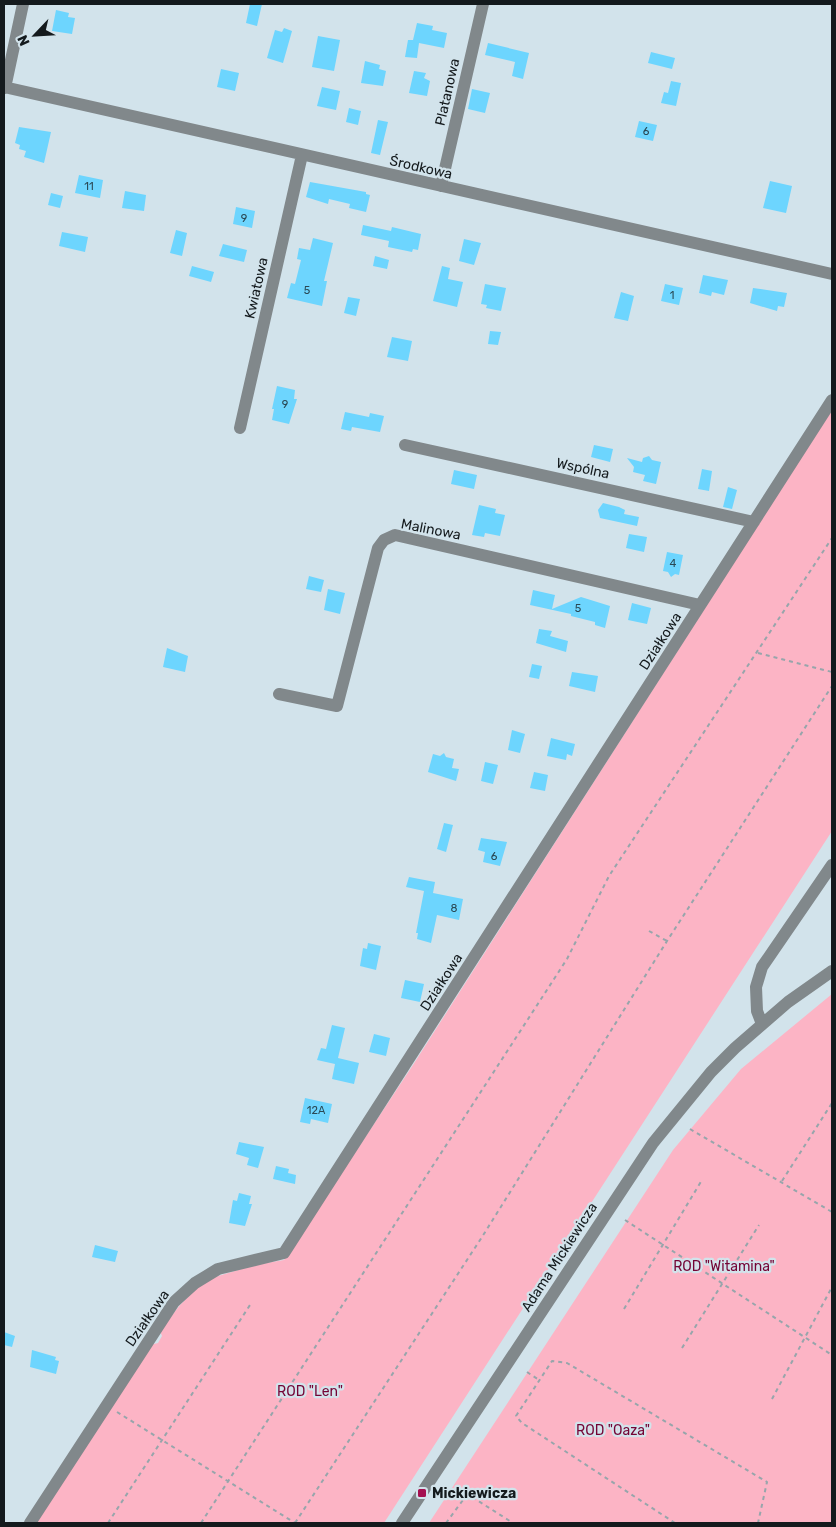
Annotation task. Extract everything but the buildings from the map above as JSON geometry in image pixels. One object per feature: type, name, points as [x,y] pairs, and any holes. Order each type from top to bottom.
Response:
[{"type":"street","points":[[4,87],[23,4]]},
{"type":"street","name":"Platanowa","points":[[441,186],[483,4]]},
{"type":"street","name":"Środkowa","points":[[4,87],[832,274]]},
{"type":"street","name":"Kwiatowa","points":[[240,428],[302,155]]},
{"type":"street","name":"Działkowa","points":[[30,1523],[174,1302],[195,1283],[218,1269],[284,1254],[832,400]]},
{"type":"street","name":"Wspólna","points":[[405,446],[754,522]]},
{"type":"street","name":"Malinowa","points":[[279,694],[337,706],[378,548],[384,540],[395,536],[700,606]]},
{"type":"street","points":[[762,1024],[757,1011],[756,987],[762,967],[803,910],[832,865]]},
{"type":"street","name":"Adama Mickiewicza","points":[[402,1523],[653,1143],[711,1072],[788,1002],[832,972]]},
{"type":"path","points":[[201,1523],[567,959],[609,876],[758,653],[832,538]]},
{"type":"path","points":[[758,653],[832,672]]},
{"type":"path","points":[[117,1412],[295,1523],[498,1212],[667,941],[832,686]]},
{"type":"path","points":[[649,931],[667,941]]},
{"type":"path","points":[[782,1181],[832,1103]]},
{"type":"path","points":[[690,1128],[832,1212]]},
{"type":"path","points":[[624,1309],[702,1180]]},
{"type":"path","points":[[625,1220],[662,1246],[832,1355]]},
{"type":"path","points":[[682,1348],[759,1225]]},
{"type":"path","points":[[772,1398],[832,1287]]},
{"type":"path","points":[[108,1523],[250,1305]]},
{"type":"path","points":[[674,1523],[522,1423],[516,1416],[552,1361],[567,1363],[767,1482],[758,1523]]},
{"type":"path","points":[[527,1372],[540,1380]]},
{"type":"path","points":[[446,1523],[466,1496],[472,1497],[513,1523]]},
{"type":"green space","name":"ROD \"Len\"","points":[[832,409],[832,831],[384,1523],[35,1523],[150,1345],[158,1343],[162,1336],[160,1331],[180,1305],[205,1280],[255,1265],[284,1260],[413,1065]]},
{"type":"green space","points":[[832,994],[832,1523],[429,1523],[673,1150],[741,1069]]},
{"type":"place","name":"Mickiewicza","points":[[422,1493]]},
{"type":"park label","name":"ROD \"Witamina\"","points":[[724,1266]]},
{"type":"park label","name":"ROD \"Oaza\"","points":[[613,1430]]}]
